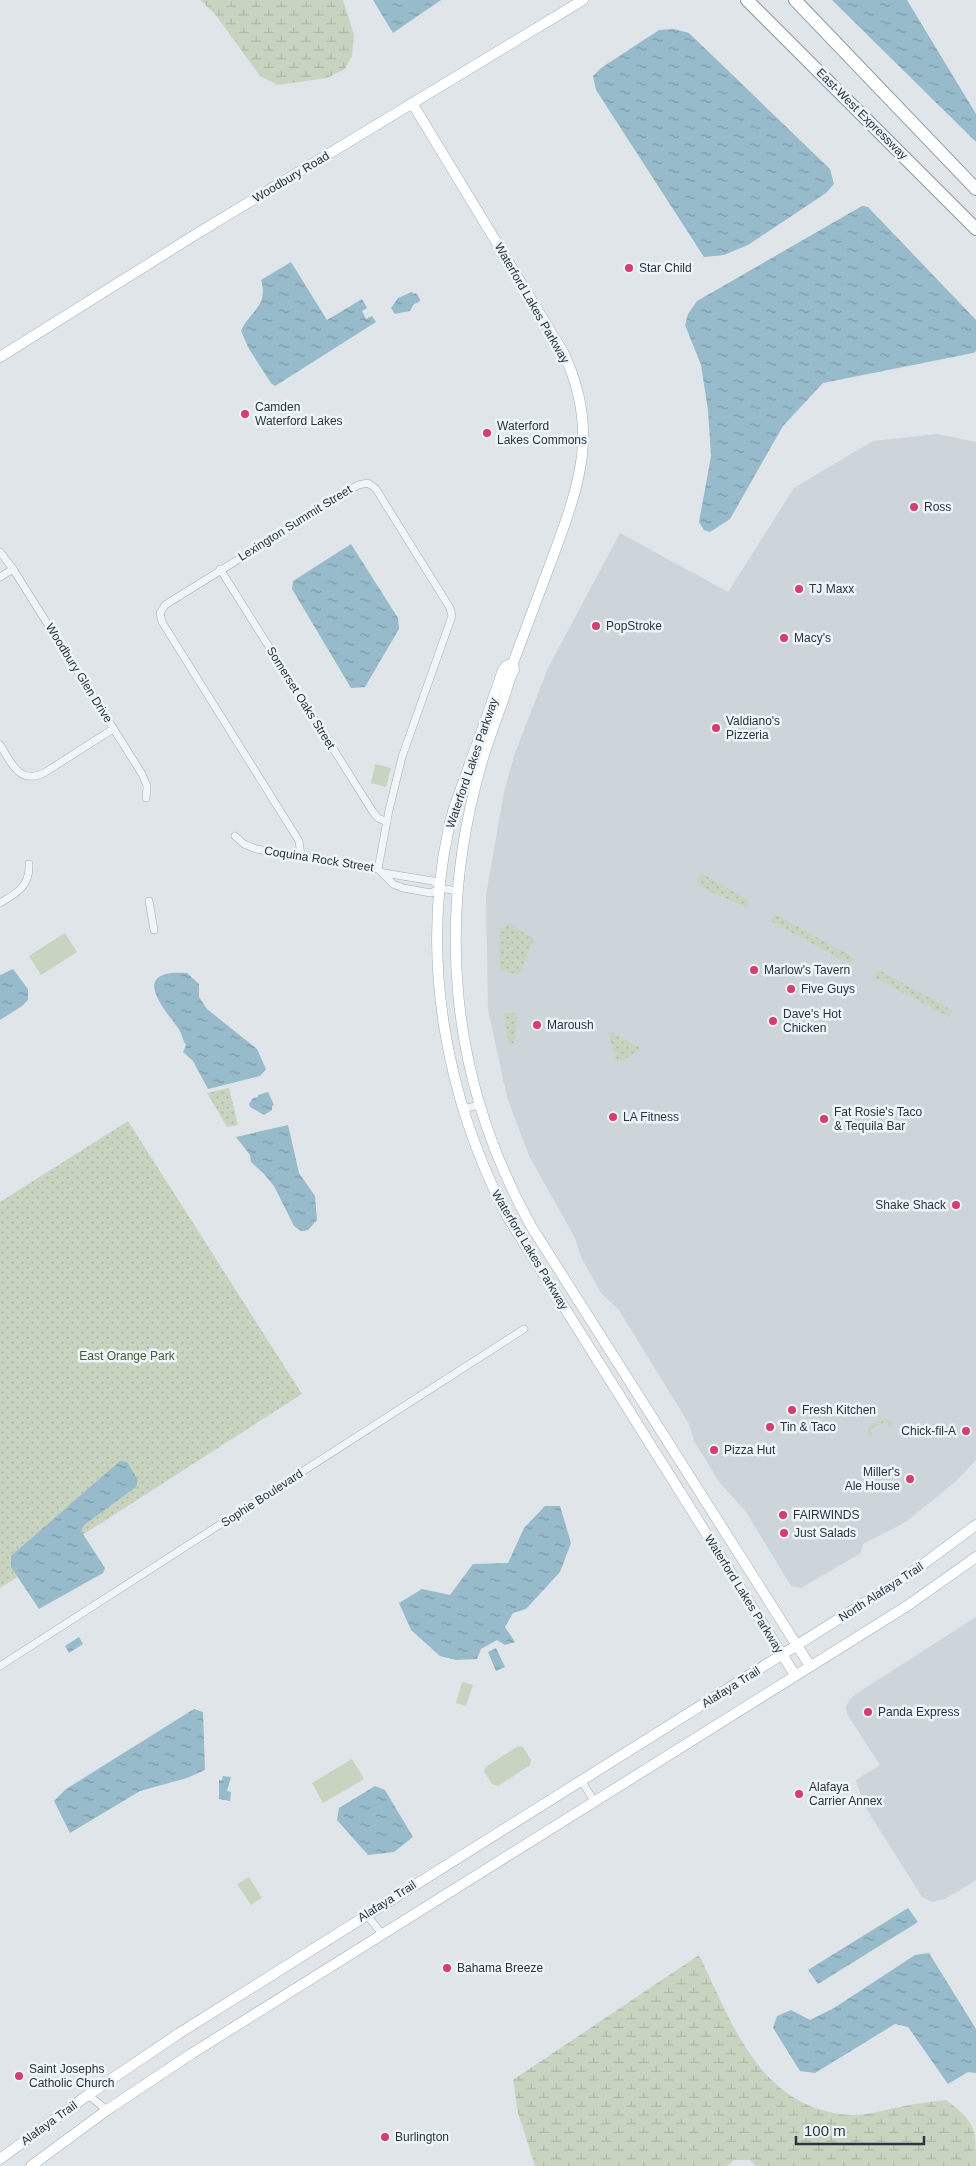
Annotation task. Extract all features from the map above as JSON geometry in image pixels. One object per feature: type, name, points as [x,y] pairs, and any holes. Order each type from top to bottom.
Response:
[{"type":"highway","name":"East-West Expressway","points":[[747,0],[976,229]]},
{"type":"highway","points":[[795,0],[976,188]]},
{"type":"street","name":"Woodbury Road","points":[[0,357],[193,236],[583,0]]},
{"type":"street","name":"Waterford Lakes Parkway","points":[[412,103],[556,340],[571,372],[579,400],[584,440],[577,487],[512,663],[514,670],[488,742],[474,790],[464,843],[457,891],[455,951],[458,998],[464,1044],[479,1105],[503,1170],[531,1226],[810,1666]]},
{"type":"street","name":"Lexington Summit Street","points":[[301,856],[299,841],[160,619],[160,613],[165,605],[220,570],[358,485],[368,483],[376,489],[450,608],[452,616],[405,746],[387,822],[381,870]]},
{"type":"street","name":"Woodbury Glen Drive","points":[[0,552],[13,569],[145,780],[147,786],[146,798]]},
{"type":"street","points":[[0,577],[13,569]]},
{"type":"street","name":"Somerset Oaks Street","points":[[220,570],[373,812],[378,818],[387,822]]},
{"type":"street","name":"Waterford Lakes Parkway","points":[[512,663],[506,666],[504,670],[456,804],[446,842],[440,888],[438,948],[441,1002],[451,1062],[463,1109],[477,1151],[507,1216],[795,1675]]},
{"type":"street","points":[[0,745],[22,775],[33,777],[44,773],[114,729]]},
{"type":"street","name":"Coquina Rock Street","points":[[235,836],[250,847],[381,870],[393,884],[403,888],[431,893],[440,888],[457,891]]},
{"type":"street","points":[[0,903],[23,887],[28,877],[29,864]]},
{"type":"street","points":[[381,870],[433,881],[440,888]]},
{"type":"street","points":[[149,901],[154,930]]},
{"type":"street","points":[[463,1109],[479,1105]]},
{"type":"street","name":"Sophie Boulevard","points":[[0,1666],[524,1329]]},
{"type":"street","points":[[644,1436],[657,1443],[694,1502],[713,1513]]},
{"type":"street","name":"North Alafaya Trail","points":[[783,1654],[907,1576],[976,1524]]},
{"type":"street","name":"North Alafaya Trail","points":[[810,1666],[931,1590],[976,1557]]},
{"type":"street","name":"Alafaya Trail","points":[[0,2160],[88,2094],[178,2034],[366,1914],[783,1654]]},
{"type":"street","name":"Alafaya Trail","points":[[31,2166],[107,2110],[382,1934],[810,1666]]},
{"type":"street","points":[[582,1780],[594,1801]]},
{"type":"street","points":[[366,1914],[382,1934]]},
{"type":"street","points":[[88,2094],[107,2110]]},
{"type":"street","points":[[0,2160],[2,2166]]},
{"type":"shaded area","points":[[937,434],[976,442],[976,1460],[956,1481],[906,1522],[863,1544],[861,1553],[801,1588],[791,1586],[746,1512],[720,1483],[694,1441],[689,1424],[619,1310],[601,1293],[581,1257],[575,1238],[529,1156],[507,1097],[488,1010],[486,895],[504,792],[515,753],[548,668],[620,533],[728,592],[794,488],[873,441]]},
{"type":"shaded area","points":[[976,1617],[976,1880],[945,1899],[932,1902],[922,1897],[864,1805],[856,1780],[880,1765],[847,1714],[846,1706],[850,1699],[862,1690]]},
{"type":"green space","points":[[200,0],[343,0],[354,35],[352,56],[345,69],[327,78],[278,85],[260,76],[215,14]]},
{"type":"green space","points":[[375,764],[391,768],[386,787],[371,783]]},
{"type":"green space","points":[[701,873],[749,901],[750,905],[745,907],[696,883]]},
{"type":"green space","points":[[775,914],[854,958],[851,963],[772,922],[771,919]]},
{"type":"green space","points":[[510,924],[534,939],[519,975],[500,970],[499,929]]},
{"type":"green space","points":[[65,933],[77,952],[41,975],[29,956]]},
{"type":"green space","points":[[879,970],[952,1010],[951,1015],[949,1017],[876,978],[875,972]]},
{"type":"green space","points":[[505,1013],[515,1013],[517,1016],[515,1043],[509,1044],[503,1015]]},
{"type":"green space","points":[[608,1033],[613,1033],[642,1049],[617,1064]]},
{"type":"green space","points":[[229,1088],[238,1125],[227,1127],[207,1093]]},
{"type":"green space","name":"East Orange Park","points":[[128,1121],[302,1394],[0,1588],[0,1202]]},
{"type":"green space","points":[[885,1418],[892,1422],[890,1427],[885,1421],[871,1430],[873,1437],[868,1436],[867,1432],[870,1425]]},
{"type":"green space","points":[[462,1682],[473,1685],[466,1706],[456,1703]]},
{"type":"green space","points":[[518,1746],[523,1747],[531,1760],[530,1765],[498,1786],[492,1784],[484,1772],[486,1767]]},
{"type":"green space","points":[[352,1759],[364,1779],[323,1803],[312,1783]]},
{"type":"green space","points":[[249,1877],[262,1898],[251,1905],[237,1884]]},
{"type":"green space","points":[[699,1955],[724,2008],[753,2058],[771,2079],[792,2097],[818,2109],[849,2115],[946,2100],[969,2121],[972,2127],[976,2142],[976,2166],[756,2166],[750,2160],[734,2160],[727,2166],[535,2166],[518,2113],[513,2080]]},
{"type":"water","points":[[373,0],[441,0],[393,33]]},
{"type":"water","points":[[832,0],[907,0],[976,114],[976,142]]},
{"type":"water","points":[[674,29],[689,33],[830,169],[834,184],[826,193],[748,245],[724,255],[704,257],[596,90],[593,76],[601,68],[659,30]]},
{"type":"water","points":[[862,206],[868,207],[976,320],[976,351],[823,383],[783,426],[730,519],[710,532],[704,530],[699,522],[711,456],[708,410],[701,365],[685,325],[688,314],[697,301]]},
{"type":"water","points":[[291,262],[327,320],[362,299],[367,308],[362,311],[366,319],[372,316],[376,322],[275,386],[271,383],[249,349],[241,331],[260,303],[263,289],[261,280]]},
{"type":"water","points":[[412,292],[413,294],[416,293],[420,299],[419,302],[414,304],[410,311],[395,314],[391,308],[398,298]]},
{"type":"water","points":[[351,544],[398,618],[399,629],[365,687],[351,688],[292,589],[293,581]]},
{"type":"water","points":[[13,969],[28,989],[28,1000],[0,1020],[0,975]]},
{"type":"water","points":[[172,973],[187,973],[199,984],[199,997],[207,1009],[257,1049],[266,1069],[260,1076],[208,1089],[193,1061],[183,1052],[186,1045],[180,1032],[155,993],[156,979]]},
{"type":"water","points":[[268,1092],[274,1105],[272,1110],[264,1115],[250,1107],[249,1104],[253,1098]]},
{"type":"water","points":[[288,1125],[299,1173],[315,1196],[317,1220],[308,1230],[301,1231],[294,1226],[274,1186],[251,1162],[250,1155],[236,1137]]},
{"type":"water","points":[[120,1461],[127,1462],[138,1480],[136,1487],[84,1525],[81,1531],[105,1568],[103,1573],[39,1609],[11,1567],[11,1556]]},
{"type":"water","points":[[545,1506],[560,1506],[571,1543],[560,1572],[526,1609],[513,1613],[505,1627],[515,1642],[505,1645],[497,1640],[481,1649],[477,1659],[456,1660],[440,1656],[411,1630],[399,1603],[422,1589],[450,1595],[473,1564],[508,1563],[524,1528]]},
{"type":"water","points":[[79,1637],[83,1644],[69,1653],[65,1646]]},
{"type":"water","points":[[496,1648],[505,1667],[496,1671],[488,1652]]},
{"type":"water","points":[[194,1709],[203,1712],[205,1770],[187,1778],[140,1791],[70,1833],[54,1801],[66,1789]]},
{"type":"water","points":[[223,1776],[231,1777],[227,1791],[231,1792],[230,1801],[219,1799],[219,1780],[222,1780]]},
{"type":"water","points":[[375,1786],[385,1790],[413,1837],[394,1852],[368,1855],[337,1820],[339,1808]]},
{"type":"water","points":[[908,1908],[918,1922],[818,1984],[808,1970]]},
{"type":"water","points":[[929,1953],[976,2029],[976,2073],[968,2072],[948,2084],[908,2027],[895,2024],[815,2073],[800,2071],[773,2028],[777,2016],[791,2010],[810,2020],[834,2008],[915,1955]]},
{"type":"place","name":"Star Child","points":[[629,268]]},
{"type":"place","name":"Camden Waterford Lakes","points":[[245,414]]},
{"type":"place","name":"Waterford Lakes Commons","points":[[487,433]]},
{"type":"place","name":"Ross","points":[[914,507]]},
{"type":"place","name":"TJ Maxx","points":[[799,589]]},
{"type":"place","name":"PopStroke","points":[[596,626]]},
{"type":"place","name":"Macy's","points":[[784,638]]},
{"type":"place","name":"Valdiano's Pizzeria","points":[[716,728]]},
{"type":"place","name":"Marlow's Tavern","points":[[754,970]]},
{"type":"place","name":"Five Guys","points":[[791,989]]},
{"type":"place","name":"Dave's Hot Chicken","points":[[773,1021]]},
{"type":"place","name":"Maroush","points":[[537,1025]]},
{"type":"place","name":"LA Fitness","points":[[613,1117]]},
{"type":"place","name":"Fat Rosie's Taco & Tequila Bar","points":[[824,1119]]},
{"type":"place","name":"Shake Shack","points":[[956,1205]]},
{"type":"place","name":"Fresh Kitchen","points":[[792,1410]]},
{"type":"place","name":"Tin & Taco","points":[[770,1427]]},
{"type":"place","name":"Chick-fil-A","points":[[966,1431]]},
{"type":"place","name":"Pizza Hut","points":[[714,1450]]},
{"type":"place","name":"Miller's Ale House","points":[[910,1479]]},
{"type":"place","name":"FAIRWINDS","points":[[783,1515]]},
{"type":"place","name":"Just Salads","points":[[784,1533]]},
{"type":"place","name":"Panda Express","points":[[868,1712]]},
{"type":"place","name":"Alafaya Carrier Annex","points":[[799,1794]]},
{"type":"place","name":"Bahama Breeze","points":[[447,1968]]},
{"type":"place","name":"Saint Josephs Catholic Church","points":[[19,2076]]},
{"type":"place","name":"Burlington","points":[[385,2137]]}]
